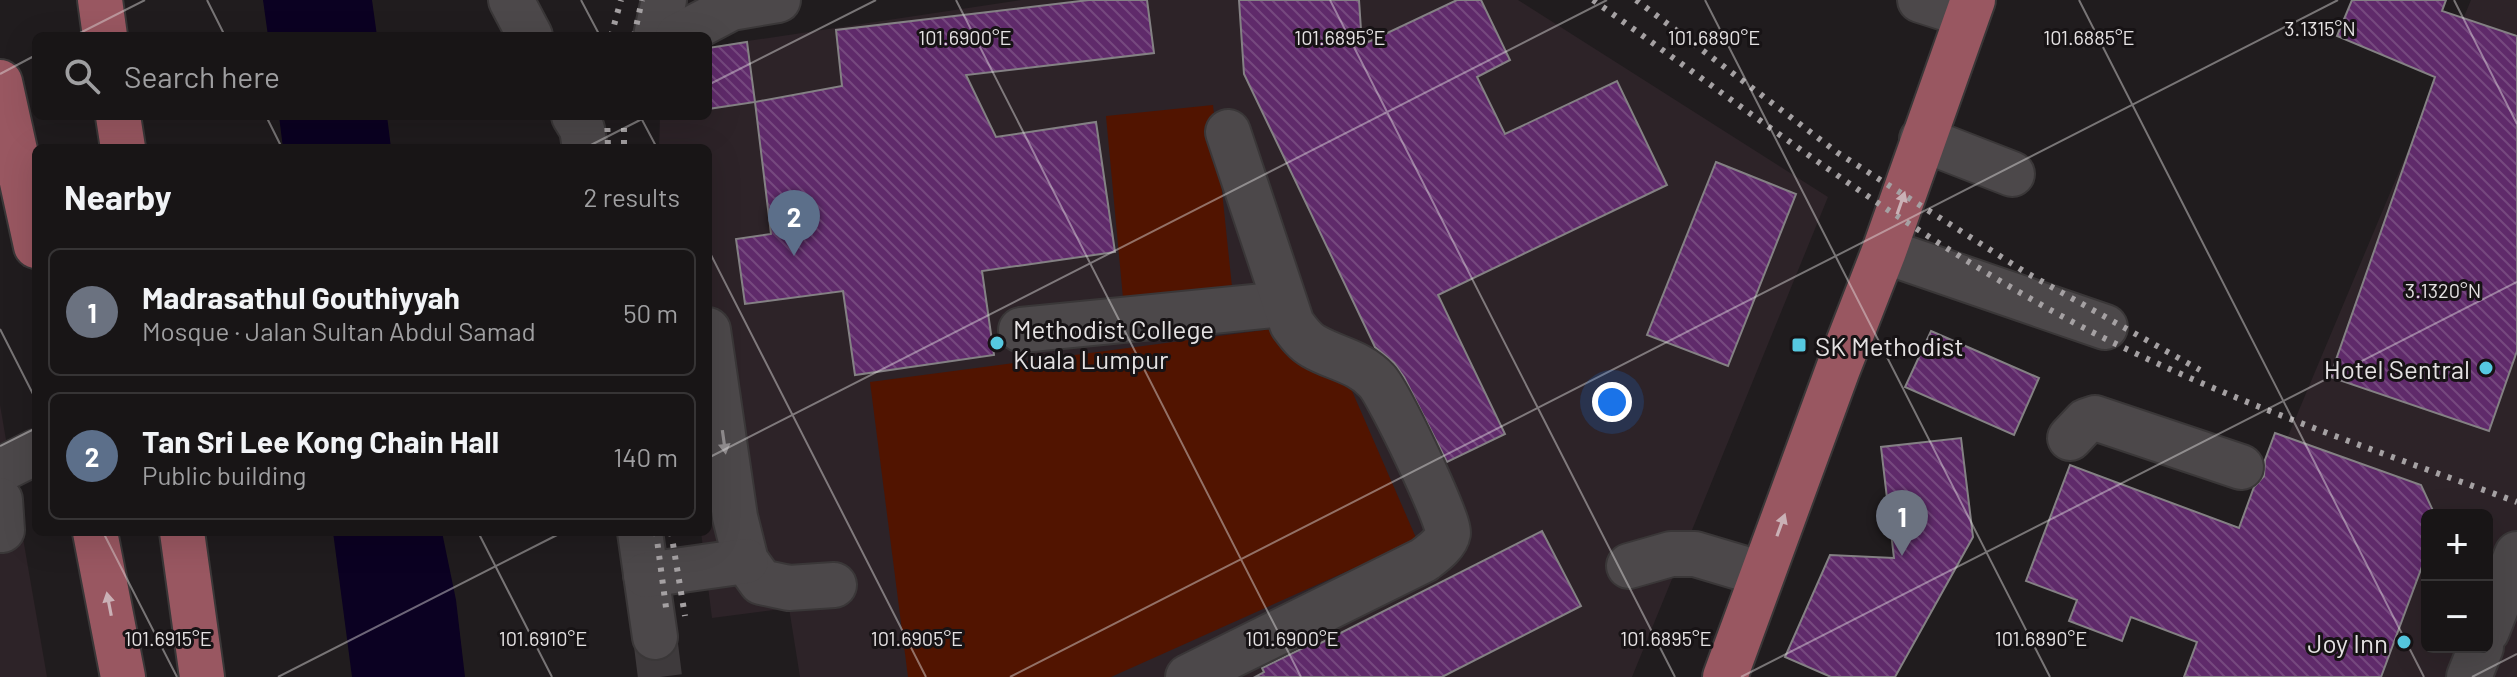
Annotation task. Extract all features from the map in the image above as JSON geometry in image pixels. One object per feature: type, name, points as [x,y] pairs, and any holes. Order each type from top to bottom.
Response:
[{"type":"main road","points":[[100,0],[104,32]]},
{"type":"main road","points":[[1725,677],[1884,251],[1970,8]]},
{"type":"main road","points":[[0,82],[32,228]]},
{"type":"main road","points":[[119,120],[122,144]]},
{"type":"main road","points":[[96,536],[123,677]]},
{"type":"main road","points":[[183,536],[202,677]]},
{"type":"street","points":[[511,0],[528,32]]},
{"type":"street","points":[[657,32],[664,0]]},
{"type":"street","points":[[686,32],[731,8],[778,0]]},
{"type":"street","points":[[1920,0],[1970,8]]},
{"type":"street","points":[[576,120],[582,129],[584,144]]},
{"type":"street","points":[[600,144],[608,120]]},
{"type":"street","points":[[1188,677],[1424,560],[1438,549],[1448,534],[1448,522],[1378,382],[1358,365],[1314,347],[1292,324],[1228,132]]},
{"type":"street","points":[[1922,139],[2012,174]]},
{"type":"street","points":[[1884,251],[2105,327]]},
{"type":"street","points":[[1021,330],[1284,304]]},
{"type":"street","points":[[712,354],[735,517],[746,561],[761,582],[789,588],[834,585]]},
{"type":"street","points":[[2070,438],[2086,421],[2095,418],[2241,467]]},
{"type":"street","points":[[641,536],[655,637]]},
{"type":"street","points":[[1629,566],[1671,554],[1695,554],[1762,574]]},
{"type":"street","points":[[2493,616],[2517,554]]},
{"type":"street","points":[[646,575],[746,561]]},
{"type":"street","points":[[2469,677],[2479,653]]},
{"type":"shaded area","points":[[263,0],[372,0],[376,32],[267,32]]},
{"type":"shaded area","points":[[1021,0],[1518,0],[1828,197],[1632,677],[800,677],[789,608],[712,618],[702,536],[712,536],[712,144],[659,144],[660,120],[712,120],[712,46]]},
{"type":"shaded area","points":[[2471,0],[2517,0],[2517,677],[2187,677]]},
{"type":"shaded area","points":[[1213,105],[1232,287],[1123,298],[1106,116]]},
{"type":"shaded area","points":[[280,120],[388,120],[390,144],[282,144]]},
{"type":"shaded area","points":[[1272,329],[1342,368],[1417,540],[1111,677],[908,677],[870,382]]},
{"type":"shaded area","points":[[0,405],[47,677],[0,677]]},
{"type":"shaded area","points":[[334,536],[443,536],[456,600],[465,677],[352,677]]},
{"type":"building","points":[[1089,0],[1147,0],[1154,53],[966,75],[996,137],[1096,122],[1115,252],[982,271],[994,355],[855,375],[843,291],[745,304],[736,239],[771,234],[755,102],[842,86],[836,30]]},
{"type":"building","points":[[1239,0],[1359,0],[1362,45],[1457,0],[1481,0],[1510,60],[1477,77],[1505,134],[1617,81],[1667,185],[1438,295],[1505,434],[1447,462],[1404,377],[1394,363],[1375,347],[1244,74]]},
{"type":"building","points":[[2352,0],[2446,0],[2442,11],[2517,36],[2517,351],[2489,431],[2330,377],[2435,77],[2337,36]]},
{"type":"building","points":[[747,42],[755,102],[712,108],[712,47]]},
{"type":"building","points":[[1716,162],[1796,194],[1728,366],[1647,335]]},
{"type":"building","points":[[1931,331],[2039,378],[2014,435],[1905,387]]},
{"type":"building","points":[[2275,433],[2421,485],[2432,509],[2421,509],[2421,569],[2381,677],[2184,677],[2197,642],[2131,617],[2122,641],[2069,621],[2077,600],[2026,581],[2070,465],[2239,528],[2254,487],[2264,476],[2265,460]]},
{"type":"building","points":[[1961,438],[1973,537],[1895,677],[1831,677],[1785,657],[1830,555],[1894,558],[1881,447]]},
{"type":"building","points":[[1542,531],[1581,606],[1442,677],[1255,677],[1264,672],[1262,668],[1311,644],[1313,647]]},
{"type":"tunnel","points":[[655,637],[660,677]]},
{"type":"railway","points":[[612,32],[621,0]]},
{"type":"railway","points":[[635,32],[642,0]]},
{"type":"railway","points":[[1593,0],[1923,233],[2095,334],[2273,412],[2517,502]]},
{"type":"railway","points":[[1636,0],[1838,153],[2025,272],[2200,370]]},
{"type":"railway","points":[[607,120],[608,144]]},
{"type":"railway","points":[[624,120],[624,144]]},
{"type":"railway","points":[[657,536],[667,615]]},
{"type":"railway","points":[[672,536],[685,616]]},
{"type":"place","name":"Tan Sri Lee Kong Chain Hall","points":[[794,256]]},
{"type":"place","name":"Methodist College Kuala Lumpur","points":[[997,343]]},
{"type":"place","name":"SK Methodist","points":[[1799,345]]},
{"type":"place","name":"Hotel Sentral","points":[[2486,368]]},
{"type":"place","name":"Madrasathul Gouthiyyah","points":[[1902,556]]},
{"type":"place","name":"Joy Inn","points":[[2404,642]]}]
